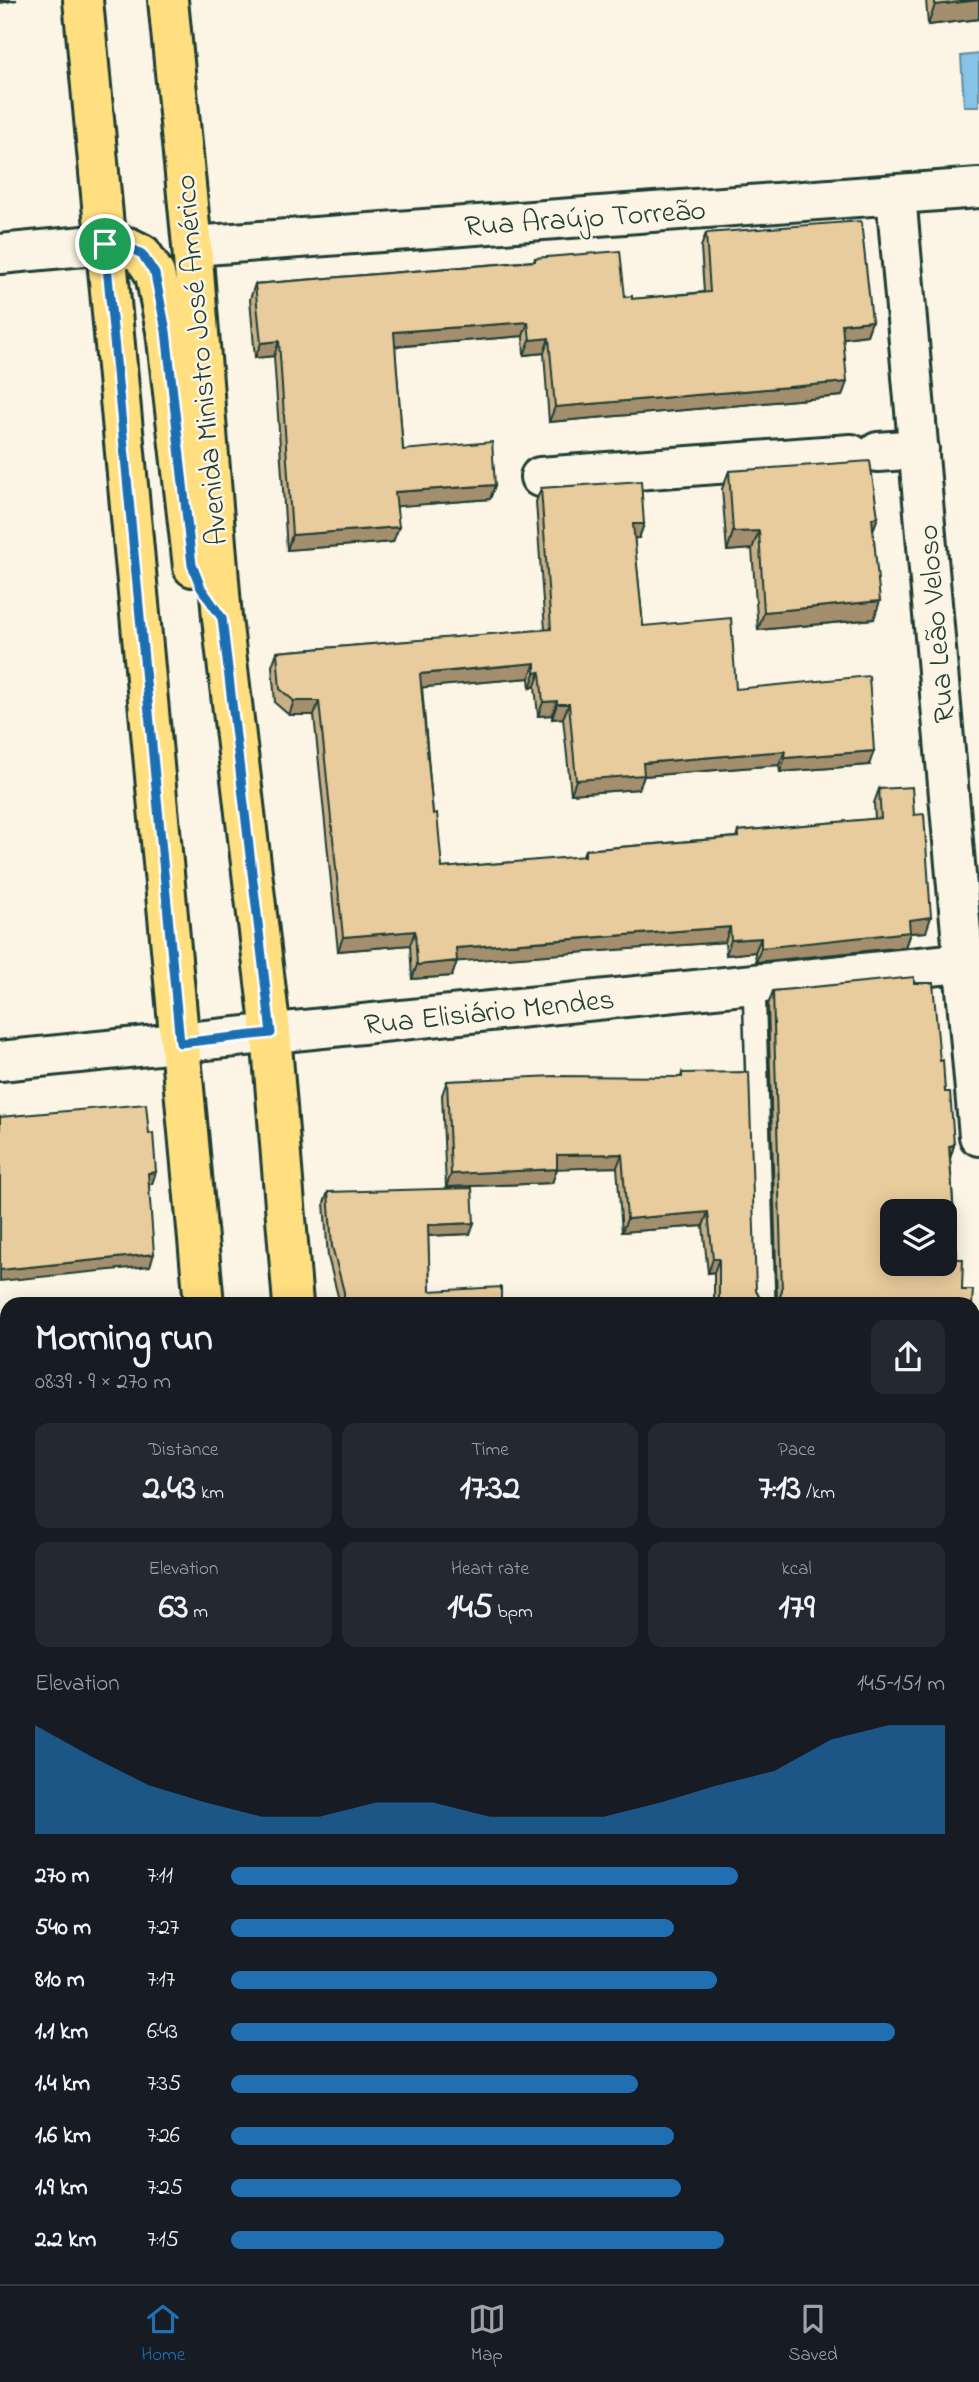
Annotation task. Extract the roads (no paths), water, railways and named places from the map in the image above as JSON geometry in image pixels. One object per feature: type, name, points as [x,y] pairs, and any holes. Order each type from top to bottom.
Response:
[{"type":"main road","points":[[83,0],[203,1297]]},
{"type":"main road","name":"Avenida Ministro José Américo","points":[[169,0],[222,618],[271,1033],[292,1297]]},
{"type":"main road","points":[[105,244],[128,247],[142,254],[155,274],[166,331],[192,565],[201,588],[222,618]]},
{"type":"street","name":"Rua Araújo Torreão","points":[[192,246],[979,188]]},
{"type":"street","name":"Rua Leão Veloso","points":[[896,195],[919,449],[972,961],[979,1136]]},
{"type":"street","points":[[0,254],[105,244]]},
{"type":"street","points":[[540,477],[919,449]]},
{"type":"street","name":"Rua Elisiário Mendes","points":[[0,1061],[972,961]]},
{"type":"lane","points":[[754,984],[764,1297]]},
{"type":"water","points":[[979,54],[979,106],[964,106],[961,56]]}]
